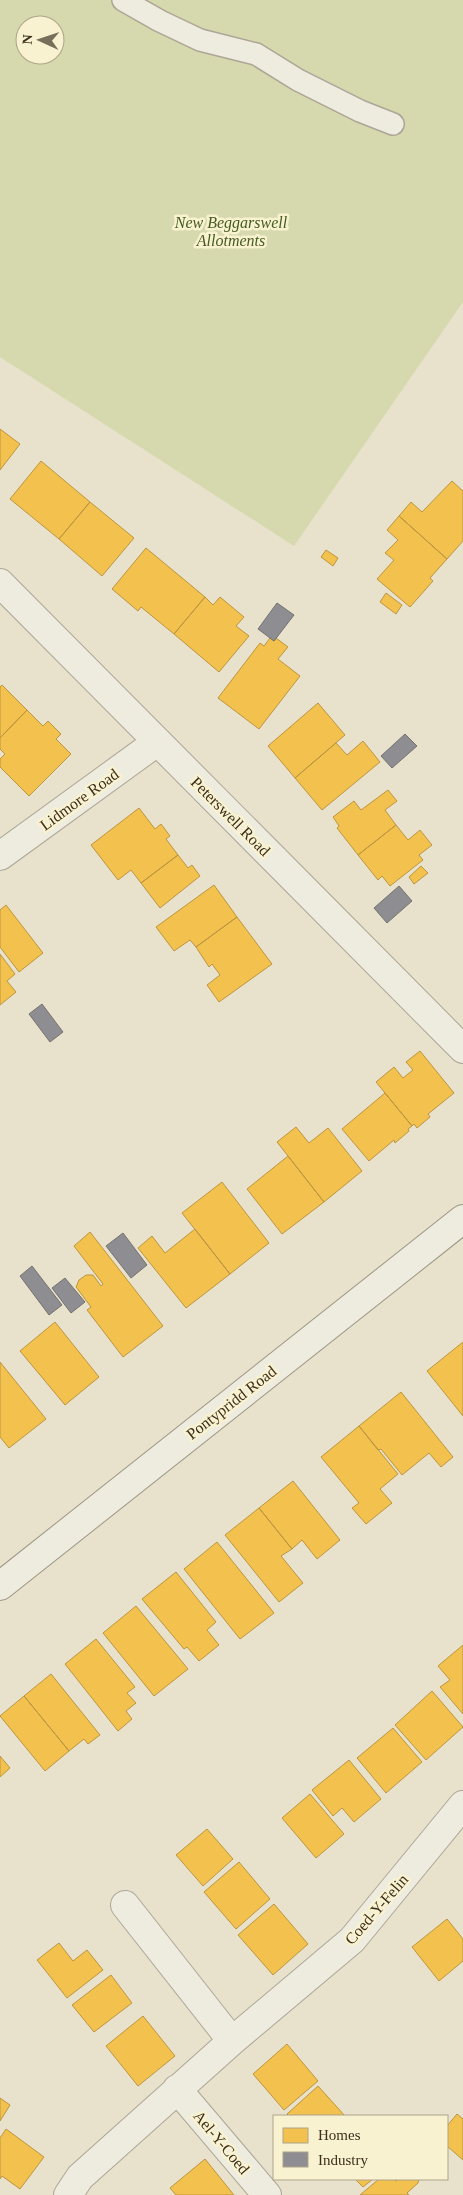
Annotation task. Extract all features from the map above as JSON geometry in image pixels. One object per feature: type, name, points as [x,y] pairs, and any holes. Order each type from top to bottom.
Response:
[{"type":"street","name":"Peterswell Road","points":[[0,583],[463,1049]]},
{"type":"street","name":"Lidmore Road","points":[[0,856],[157,742]]},
{"type":"street","name":"Pontypridd Road","points":[[0,1586],[463,1219]]},
{"type":"street","name":"Coed-Y-Felin","points":[[68,2195],[80,2177],[177,2089],[352,1940],[463,1805]]},
{"type":"street","points":[[125,1904],[232,2041]]},
{"type":"street","name":"Ael-Y-Coed","points":[[177,2089],[267,2195]]},
{"type":"lane","points":[[123,0],[160,21],[200,40],[256,54],[298,80],[360,111],[393,124]]},
{"type":"green space","name":"New Beggarswell Allotments","points":[[0,0],[463,0],[463,302],[294,546],[0,357]]},
{"type":"building: Homes","points":[[0,429],[20,444],[0,470]]},
{"type":"building: Homes","points":[[41,461],[90,502],[59,539],[10,499]]},
{"type":"building: Homes","points":[[452,481],[463,491],[463,541],[447,559],[399,516],[411,502],[422,512]]},
{"type":"building: Homes","points":[[90,502],[134,538],[102,576],[59,539]]},
{"type":"building: Homes","points":[[399,516],[447,559],[430,578],[433,581],[410,607],[377,579],[394,560],[385,553],[398,540],[387,530]]},
{"type":"building: Homes","points":[[146,548],[205,597],[174,634],[141,607],[138,611],[112,589]]},
{"type":"building: Homes","points":[[326,550],[338,558],[333,566],[321,557]]},
{"type":"building: Homes","points":[[386,593],[402,605],[396,614],[380,602]]},
{"type":"building: Homes","points":[[205,597],[213,605],[220,597],[244,617],[236,626],[249,636],[219,672],[174,634]]},
{"type":"building: Homes","points":[[270,638],[274,641],[276,638],[288,647],[278,659],[300,676],[259,729],[218,698],[260,643],[264,646]]},
{"type":"building: Homes","points":[[2,685],[27,710],[0,738],[0,687]]},
{"type":"building: Homes","points":[[318,703],[345,735],[295,778],[268,746]]},
{"type":"building: Homes","points":[[27,710],[43,726],[48,721],[61,734],[56,739],[71,754],[29,796],[0,767],[0,759],[5,754],[0,749],[0,738]]},
{"type":"building: Homes","points":[[363,741],[380,762],[322,810],[295,778],[336,743],[347,755]]},
{"type":"building: Homes","points":[[388,790],[397,801],[385,810],[396,825],[358,855],[337,828],[339,826],[333,817],[354,801],[361,810]]},
{"type":"building: Homes","points":[[139,808],[155,829],[161,824],[170,836],[166,839],[178,855],[141,883],[131,870],[118,880],[91,845]]},
{"type":"building: Homes","points":[[396,825],[408,840],[420,830],[432,845],[419,855],[423,860],[390,886],[382,876],[378,880],[358,855]]},
{"type":"building: Homes","points":[[178,855],[188,868],[192,865],[200,876],[160,908],[141,883]]},
{"type":"building: Homes","points":[[421,866],[428,873],[414,884],[409,877]]},
{"type":"building: Homes","points":[[214,885],[237,917],[196,947],[190,940],[174,951],[156,927]]},
{"type":"building: Homes","points":[[6,905],[43,953],[19,972],[0,947],[0,910]]},
{"type":"building: Homes","points":[[237,917],[272,964],[219,1002],[207,985],[220,975],[212,964],[209,967],[196,947]]},
{"type":"building: Homes","points":[[0,954],[15,974],[7,981],[16,992],[0,1005]]},
{"type":"building: Homes","points":[[420,1051],[454,1093],[428,1114],[430,1117],[417,1128],[414,1124],[412,1126],[376,1082],[394,1067],[403,1078],[413,1070],[406,1062]]},
{"type":"building: Homes","points":[[385,1093],[412,1126],[395,1143],[394,1140],[369,1161],[342,1129]]},
{"type":"building: Homes","points":[[296,1127],[309,1143],[328,1128],[362,1171],[324,1202],[277,1142]]},
{"type":"building: Homes","points":[[288,1156],[324,1202],[282,1234],[247,1189]]},
{"type":"building: Homes","points":[[222,1182],[269,1243],[230,1274],[182,1213]]},
{"type":"building: Homes","points":[[195,1229],[230,1274],[186,1308],[138,1248],[152,1236],[165,1253]]},
{"type":"building: Homes","points":[[90,1232],[163,1326],[123,1357],[87,1310],[91,1307],[76,1287],[79,1280],[86,1275],[93,1275],[101,1286],[103,1284],[74,1246]]},
{"type":"building: Homes","points":[[55,1322],[99,1377],[65,1405],[20,1351]]},
{"type":"building: Homes","points":[[463,1342],[463,1416],[427,1371]]},
{"type":"building: Homes","points":[[0,1362],[46,1419],[9,1448],[0,1437]]},
{"type":"building: Homes","points":[[401,1392],[453,1457],[441,1467],[429,1453],[402,1475],[381,1449],[378,1450],[359,1426]]},
{"type":"building: Homes","points":[[359,1426],[398,1474],[380,1489],[392,1503],[366,1524],[352,1508],[359,1503],[321,1457]]},
{"type":"building: Homes","points":[[293,1481],[340,1540],[317,1559],[302,1540],[292,1549],[259,1508]]},
{"type":"building: Homes","points":[[259,1508],[292,1549],[281,1556],[303,1583],[279,1602],[225,1535]]},
{"type":"building: Homes","points":[[217,1542],[274,1613],[240,1639],[184,1569]]},
{"type":"building: Homes","points":[[176,1572],[216,1622],[207,1630],[219,1645],[199,1661],[187,1647],[184,1649],[142,1599]]},
{"type":"building: Homes","points":[[136,1606],[188,1669],[154,1696],[103,1633]]},
{"type":"building: Homes","points":[[96,1639],[135,1687],[127,1693],[136,1703],[126,1711],[132,1719],[118,1731],[65,1664]]},
{"type":"building: Homes","points":[[463,1645],[463,1714],[440,1687],[450,1680],[438,1666]]},
{"type":"building: Homes","points":[[51,1674],[100,1735],[88,1744],[84,1739],[69,1751],[24,1696]]},
{"type":"building: Homes","points":[[432,1691],[463,1727],[426,1760],[395,1725]]},
{"type":"building: Homes","points":[[24,1696],[69,1751],[45,1771],[0,1716]]},
{"type":"building: Homes","points":[[393,1728],[422,1762],[386,1793],[357,1758]]},
{"type":"building: Homes","points":[[0,1756],[10,1768],[0,1777]]},
{"type":"building: Homes","points":[[349,1760],[381,1799],[354,1822],[342,1808],[333,1816],[312,1790]]},
{"type":"building: Homes","points":[[310,1794],[344,1834],[316,1858],[282,1818]]},
{"type":"building: Homes","points":[[207,1829],[233,1859],[203,1886],[176,1855]]},
{"type":"building: Homes","points":[[239,1862],[270,1899],[236,1929],[204,1892]]},
{"type":"building: Homes","points":[[274,1904],[308,1944],[273,1975],[238,1935]]},
{"type":"building: Homes","points":[[447,1919],[463,1939],[463,1961],[439,1981],[412,1947]]},
{"type":"building: Homes","points":[[59,1943],[73,1961],[87,1950],[103,1970],[67,1998],[37,1960]]},
{"type":"building: Homes","points":[[111,1975],[132,2003],[94,2032],[72,2005]]},
{"type":"building: Homes","points":[[143,2016],[175,2056],[138,2086],[106,2046]]},
{"type":"building: Homes","points":[[287,2044],[318,2081],[284,2110],[253,2074]]},
{"type":"building: Homes","points":[[318,2086],[344,2115],[288,2115]]},
{"type":"building: Homes","points":[[0,2098],[10,2105],[0,2121]]},
{"type":"building: Homes","points":[[457,2114],[463,2119],[463,2160],[448,2147],[448,2125]]},
{"type":"building: Homes","points":[[6,2129],[44,2157],[20,2189],[2,2176],[0,2179],[0,2138]]},
{"type":"building: Homes","points":[[205,2159],[234,2195],[176,2195],[170,2188]]},
{"type":"building: Homes","points":[[356,2180],[372,2180],[363,2187]]},
{"type":"building: Homes","points":[[378,2180],[419,2180],[407,2193],[409,2195],[360,2195]]},
{"type":"building: Industry","points":[[277,603],[294,615],[274,641],[258,629]]},
{"type":"building: Industry","points":[[405,734],[417,746],[392,768],[381,756]]},
{"type":"building: Industry","points":[[399,886],[412,901],[387,923],[374,908]]},
{"type":"building: Industry","points":[[42,1004],[63,1032],[50,1042],[29,1014]]},
{"type":"building: Industry","points":[[123,1233],[147,1265],[131,1278],[106,1246]]},
{"type":"building: Industry","points":[[32,1266],[62,1305],[49,1315],[20,1276]]},
{"type":"building: Industry","points":[[65,1278],[85,1302],[71,1313],[52,1288]]}]
